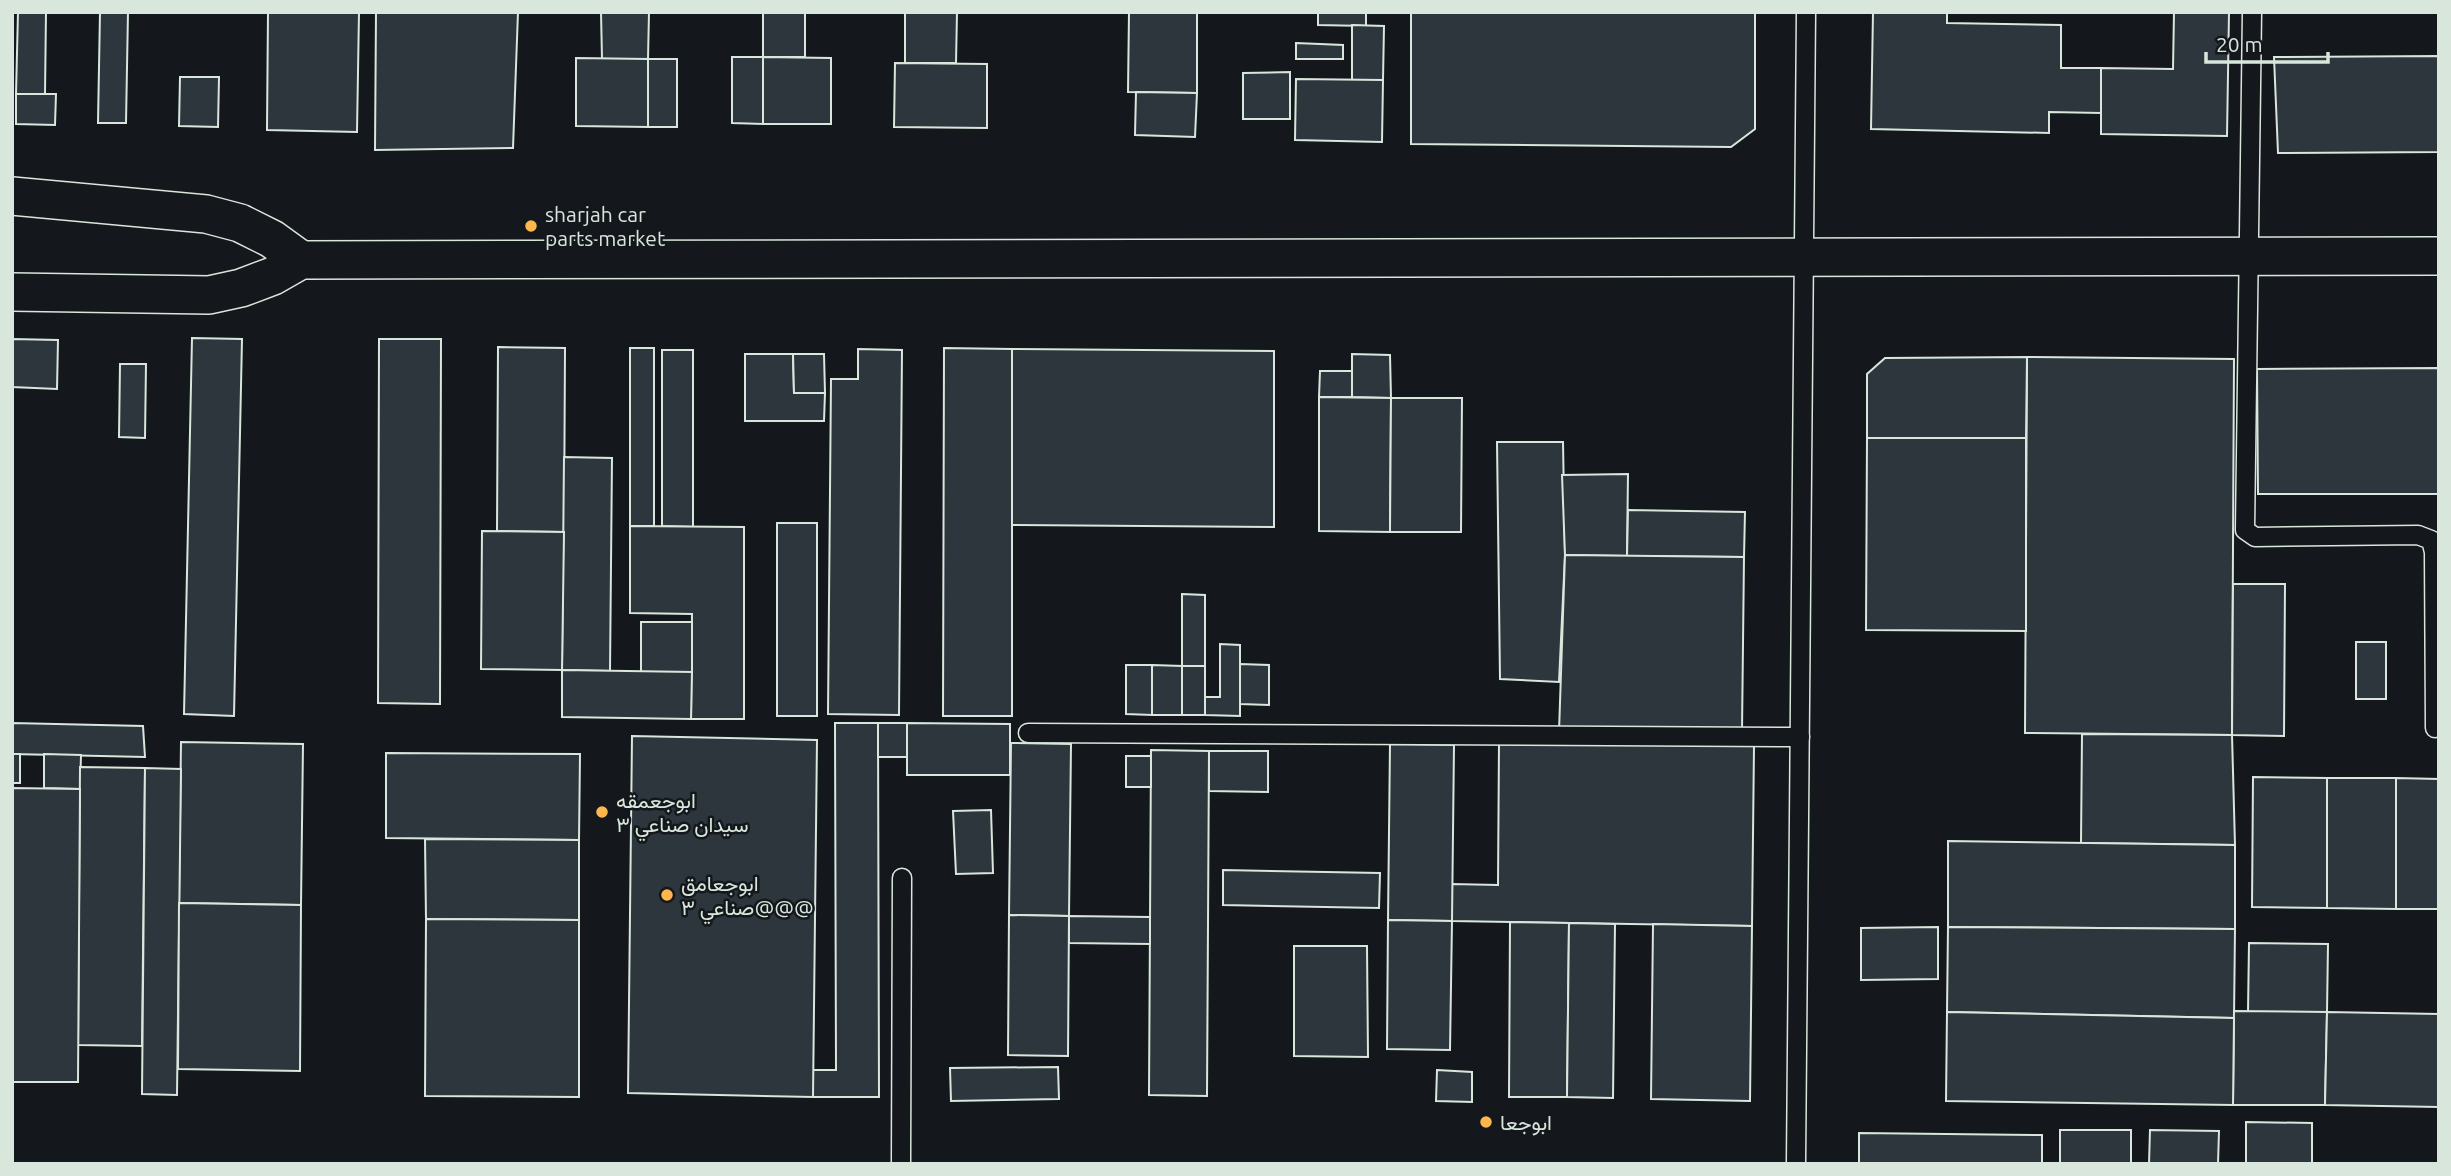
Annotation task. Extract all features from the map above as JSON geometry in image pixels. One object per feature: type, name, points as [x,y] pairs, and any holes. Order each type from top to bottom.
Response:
[{"type":"street","points":[[12,196],[206,214],[240,223],[301,260]]},
{"type":"street","points":[[12,292],[209,295],[262,280],[301,260],[2439,256]]},
{"type":"lane","points":[[1796,1164],[1806,12]]},
{"type":"lane","points":[[2252,12],[2245,530],[2255,537],[2418,536],[2431,540],[2434,552],[2435,728]]},
{"type":"lane","points":[[1028,733],[1800,737]]},
{"type":"lane","points":[[901,1164],[902,878]]},
{"type":"building","points":[[18,12],[46,12],[45,94],[16,94]]},
{"type":"building","points":[[100,12],[128,12],[126,123],[98,123]]},
{"type":"building","points":[[268,12],[359,12],[357,132],[267,130]]},
{"type":"building","points":[[376,12],[518,12],[513,148],[375,150]]},
{"type":"building","points":[[601,12],[649,12],[648,59],[602,59]]},
{"type":"building","points":[[763,12],[805,12],[805,57],[763,57]]},
{"type":"building","points":[[905,12],[957,12],[956,63],[905,63]]},
{"type":"building","points":[[1129,12],[1197,12],[1197,93],[1128,92]]},
{"type":"building","points":[[1318,12],[1366,12],[1366,26],[1318,25]]},
{"type":"building","points":[[1411,12],[1755,12],[1755,129],[1731,147],[1411,144]]},
{"type":"building","points":[[1873,12],[1947,12],[1947,23],[2061,25],[2061,68],[2101,68],[2101,113],[2049,112],[2049,133],[1871,129]]},
{"type":"building","points":[[2174,12],[2229,12],[2227,136],[2101,134],[2101,68],[2173,69]]},
{"type":"building","points":[[1352,25],[1384,26],[1383,80],[1352,80]]},
{"type":"building","points":[[1296,43],[1343,45],[1343,59],[1296,59]]},
{"type":"building","points":[[2439,56],[2439,152],[2278,153],[2274,57]]},
{"type":"building","points":[[732,57],[763,57],[763,124],[732,123]]},
{"type":"building","points":[[763,57],[831,58],[831,124],[763,124]]},
{"type":"building","points":[[576,58],[648,59],[648,127],[576,126]]},
{"type":"building","points":[[648,59],[677,59],[677,127],[648,127]]},
{"type":"building","points":[[895,63],[987,64],[987,128],[894,127]]},
{"type":"building","points":[[1290,72],[1290,119],[1243,119],[1243,73]]},
{"type":"building","points":[[180,77],[219,77],[218,127],[179,126]]},
{"type":"building","points":[[1296,79],[1383,80],[1382,142],[1295,140]]},
{"type":"building","points":[[1136,92],[1197,93],[1195,137],[1135,135]]},
{"type":"building","points":[[16,94],[56,94],[55,125],[16,124]]},
{"type":"building","points":[[192,338],[242,339],[234,716],[184,714]]},
{"type":"building","points":[[12,339],[58,340],[57,389],[12,387]]},
{"type":"building","points":[[379,339],[441,339],[440,704],[378,703]]},
{"type":"building","points":[[498,347],[565,348],[564,532],[497,531]]},
{"type":"building","points":[[630,348],[654,348],[654,526],[630,526]]},
{"type":"building","points":[[944,348],[1012,349],[1012,716],[943,716]]},
{"type":"building","points":[[858,349],[902,350],[899,715],[828,714],[831,379],[858,379]]},
{"type":"building","points":[[1012,349],[1274,351],[1274,527],[1012,525]]},
{"type":"building","points":[[662,350],[693,350],[693,527],[662,526]]},
{"type":"building","points":[[745,354],[793,354],[794,393],[825,393],[824,421],[745,421]]},
{"type":"building","points":[[793,354],[824,354],[825,393],[794,393]]},
{"type":"building","points":[[1352,354],[1390,355],[1391,398],[1352,397]]},
{"type":"building","points":[[2027,357],[2234,359],[2232,735],[2025,733]]},
{"type":"building","points":[[2027,357],[2026,438],[1867,438],[1867,374],[1885,358]]},
{"type":"building","points":[[120,364],[146,364],[145,438],[119,437]]},
{"type":"building","points":[[2439,368],[2439,494],[2258,494],[2257,369]]},
{"type":"building","points":[[1320,371],[1352,371],[1352,397],[1319,397]]},
{"type":"building","points":[[1319,397],[1391,398],[1390,532],[1319,531]]},
{"type":"building","points":[[1391,398],[1462,398],[1461,532],[1390,532]]},
{"type":"building","points":[[1867,438],[2026,438],[2026,631],[1866,630]]},
{"type":"building","points":[[1497,442],[1563,442],[1565,555],[1559,682],[1500,679]]},
{"type":"building","points":[[564,457],[612,458],[610,671],[562,670]]},
{"type":"building","points":[[1628,474],[1627,556],[1565,555],[1562,475]]},
{"type":"building","points":[[1628,510],[1745,512],[1744,557],[1627,556]]},
{"type":"building","points":[[777,523],[817,523],[817,716],[777,716]]},
{"type":"building","points":[[630,526],[744,527],[744,719],[691,719],[692,614],[630,613]]},
{"type":"building","points":[[482,531],[564,532],[562,670],[481,669]]},
{"type":"building","points":[[1565,555],[1744,557],[1742,731],[1559,732]]},
{"type":"building","points":[[2233,584],[2285,584],[2284,736],[2232,735]]},
{"type":"building","points":[[1182,594],[1205,595],[1205,666],[1182,666]]},
{"type":"building","points":[[641,622],[692,622],[692,672],[641,672]]},
{"type":"building","points":[[2356,642],[2386,642],[2386,699],[2356,699]]},
{"type":"building","points":[[1220,644],[1240,645],[1240,716],[1205,715],[1205,697],[1220,697]]},
{"type":"building","points":[[1240,664],[1269,665],[1269,705],[1240,704]]},
{"type":"building","points":[[1126,665],[1152,665],[1152,715],[1126,714]]},
{"type":"building","points":[[1152,665],[1182,666],[1182,715],[1152,715]]},
{"type":"building","points":[[1182,666],[1205,666],[1205,715],[1182,715]]},
{"type":"building","points":[[562,670],[692,672],[691,719],[562,717]]},
{"type":"building","points":[[12,723],[143,726],[145,757],[12,754]]},
{"type":"building","points":[[835,723],[878,723],[879,1097],[813,1097],[813,1070],[836,1070]]},
{"type":"building","points":[[878,723],[907,723],[907,757],[878,757]]},
{"type":"building","points":[[907,723],[1010,724],[1010,775],[907,775]]},
{"type":"building","points":[[2082,734],[2232,735],[2235,845],[2081,843]]},
{"type":"building","points":[[632,736],[817,740],[813,1097],[628,1093]]},
{"type":"building","points":[[181,742],[303,744],[301,905],[179,903]]},
{"type":"building","points":[[1499,742],[1754,746],[1752,926],[1452,921],[1452,884],[1498,885]]},
{"type":"building","points":[[1011,743],[1071,744],[1069,916],[1009,915]]},
{"type":"building","points":[[1390,744],[1454,745],[1452,921],[1388,920]]},
{"type":"building","points":[[1151,750],[1209,751],[1207,1096],[1149,1095]]},
{"type":"building","points":[[1209,751],[1268,751],[1268,792],[1209,791]]},
{"type":"building","points":[[386,753],[580,754],[579,840],[386,838]]},
{"type":"building","points":[[12,754],[20,754],[20,783],[12,783]]},
{"type":"building","points":[[44,754],[81,755],[80,789],[44,788]]},
{"type":"building","points":[[1126,756],[1151,756],[1151,787],[1126,787]]},
{"type":"building","points":[[80,767],[145,768],[142,1046],[78,1045]]},
{"type":"building","points":[[145,768],[181,769],[177,1095],[142,1094]]},
{"type":"building","points":[[2253,777],[2327,778],[2327,908],[2252,907]]},
{"type":"building","points":[[2327,778],[2396,778],[2396,909],[2327,908]]},
{"type":"building","points":[[2396,778],[2439,779],[2439,909],[2396,909]]},
{"type":"building","points":[[12,788],[80,789],[78,1082],[12,1082]]},
{"type":"building","points":[[991,810],[993,873],[956,874],[953,811]]},
{"type":"building","points":[[425,839],[579,840],[579,920],[426,919]]},
{"type":"building","points":[[1948,841],[2235,845],[2235,929],[1948,927]]},
{"type":"building","points":[[1223,870],[1380,873],[1379,908],[1223,905]]},
{"type":"building","points":[[179,903],[301,905],[300,1071],[178,1069]]},
{"type":"building","points":[[1009,915],[1069,916],[1068,1056],[1008,1055]]},
{"type":"building","points":[[1069,916],[1150,917],[1150,944],[1069,943]]},
{"type":"building","points":[[426,919],[579,920],[579,1097],[425,1096]]},
{"type":"building","points":[[1388,920],[1452,921],[1450,1050],[1387,1049]]},
{"type":"building","points":[[1510,922],[1569,923],[1567,1097],[1509,1097]]},
{"type":"building","points":[[1569,923],[1615,924],[1613,1098],[1567,1097]]},
{"type":"building","points":[[1653,924],[1752,926],[1750,1101],[1651,1099]]},
{"type":"building","points":[[1938,927],[1938,979],[1861,980],[1861,928]]},
{"type":"building","points":[[1948,927],[2235,929],[2234,1018],[1947,1012]]},
{"type":"building","points":[[2249,943],[2328,944],[2327,1012],[2248,1012]]},
{"type":"building","points":[[1294,946],[1367,946],[1368,1057],[1294,1056]]},
{"type":"building","points":[[2234,1011],[2327,1012],[2325,1105],[2233,1105]]},
{"type":"building","points":[[1947,1012],[2234,1018],[2233,1105],[1946,1101]]},
{"type":"building","points":[[2327,1012],[2439,1014],[2439,1107],[2325,1105]]},
{"type":"building","points":[[1058,1067],[1059,1099],[951,1101],[950,1068]]},
{"type":"building","points":[[1437,1070],[1472,1072],[1472,1102],[1436,1101]]},
{"type":"building","points":[[2246,1122],[2312,1123],[2312,1164],[2246,1164]]},
{"type":"building","points":[[2060,1130],[2131,1130],[2131,1164],[2060,1164]]},
{"type":"building","points":[[2150,1130],[2219,1131],[2218,1164],[2149,1164]]},
{"type":"building","points":[[1859,1133],[2042,1135],[2042,1164],[1859,1164]]},
{"type":"place","name":"sharjah car parts market","points":[[531,226]]},
{"type":"place","name":"ابوجعمقه سيدان صناعي ٣","points":[[602,812]]},
{"type":"place","name":"ابوجعامق صناعي ٣@@@","points":[[667,895]]},
{"type":"place","name":"ابوجعا","points":[[1486,1122]]}]
